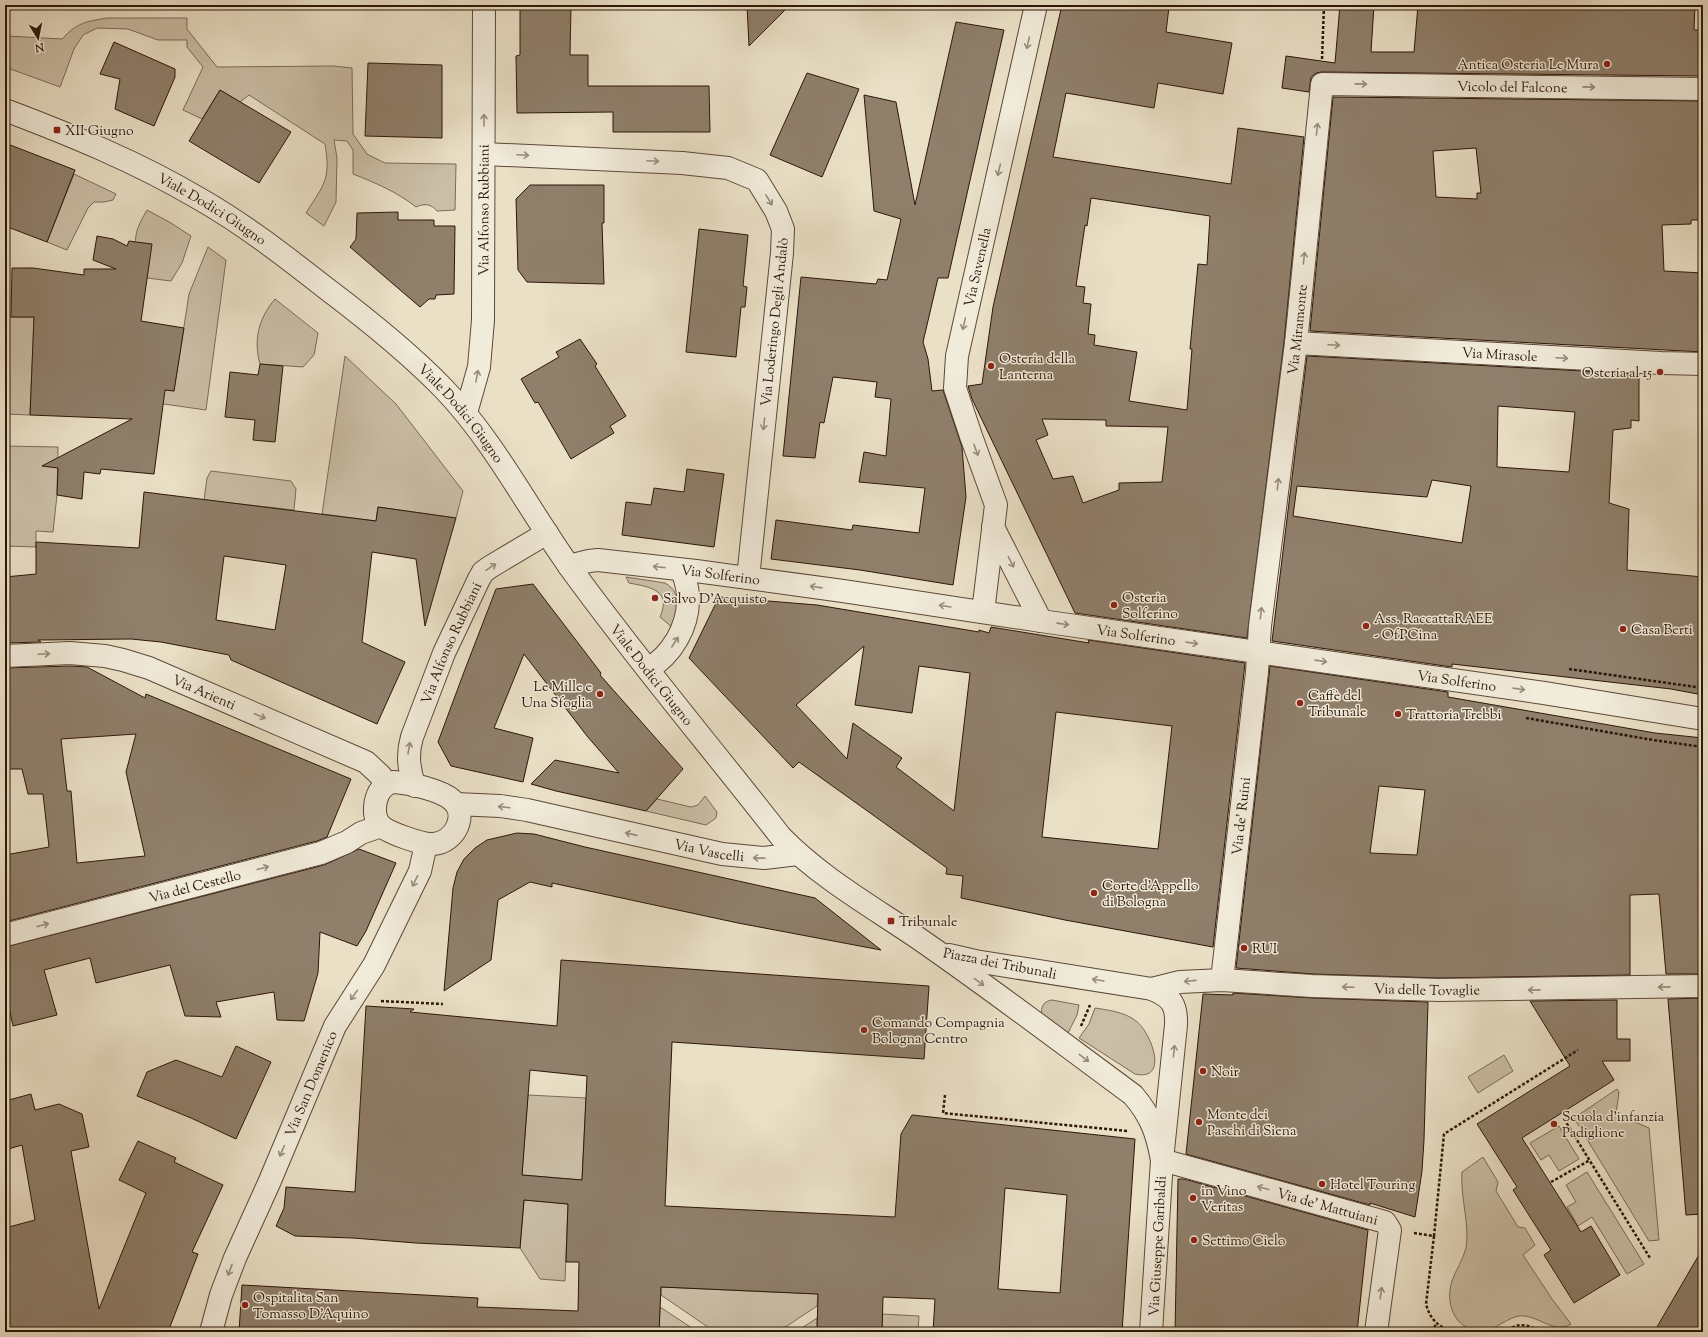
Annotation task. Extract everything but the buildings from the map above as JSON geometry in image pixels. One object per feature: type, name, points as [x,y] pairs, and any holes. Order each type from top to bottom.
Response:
[{"type":"street","name":"Via Alfonso Rubbiani","points":[[466,413],[476,382],[483,327],[484,5]]},
{"type":"street","name":"Via Savenella","points":[[983,612],[996,505],[955,388],[957,356],[1036,5]]},
{"type":"street","name":"Vicolo del Falcone","points":[[1322,84],[1703,89]]},
{"type":"street","name":"Via Miramonte","points":[[1258,652],[1296,343],[1322,84]]},
{"type":"street","name":"Viale Dodici Giugno","points":[[5,110],[64,133],[149,172],[199,199],[240,225],[364,317],[406,353],[442,387],[466,413],[501,461],[569,566],[648,669],[781,837],[798,854]]},
{"type":"street","name":"Via Loderingo Degli Andalò","points":[[484,154],[682,163],[728,168],[757,180],[772,205],[783,229],[782,253],[748,578]]},
{"type":"street","name":"Via Mirasole","points":[[1296,343],[1703,364]]},
{"type":"street","points":[[993,527],[1041,621]]},
{"type":"street","name":"Via Alfonso Rubbiani","points":[[415,786],[409,768],[409,748],[412,737],[444,653],[479,579],[483,572],[490,567],[547,533]]},
{"type":"street","name":"Via Solferino","points":[[569,566],[598,560],[748,578],[1544,693],[1703,719]]},
{"type":"street","points":[[648,669],[667,654],[680,634],[686,618],[688,592],[682,570]]},
{"type":"street","name":"Via de' Ruini","points":[[1222,980],[1258,652]]},
{"type":"street","name":"Via Arienti","points":[[5,656],[70,653],[88,654],[105,656],[149,668],[366,762],[381,776],[385,785]]},
{"type":"street","points":[[394,782],[404,782],[415,786],[445,795],[456,804],[459,820],[455,831],[450,838],[444,842],[426,844],[388,831],[381,826],[377,819],[375,810],[376,801],[385,785],[394,782]]},
{"type":"street","name":"Via Vascelli","points":[[456,804],[500,806],[527,810],[722,854],[764,858],[798,854]]},
{"type":"street","name":"Via del Cestello","points":[[5,935],[321,853],[347,842],[361,833],[381,826]]},
{"type":"street","name":"Via San Domenico","points":[[211,1332],[221,1295],[235,1258],[269,1183],[335,1026],[374,965],[420,871],[426,844]]},
{"type":"street","points":[[798,854],[834,882],[936,951]]},
{"type":"street","name":"Piazza dei Tribunali","points":[[936,951],[975,961],[1152,989],[1169,998],[1174,1006],[1176,1016],[1162,1160]]},
{"type":"street","name":"Piazza dei Tribunali","points":[[936,951],[1133,1095],[1150,1118],[1157,1134],[1162,1160]]},
{"type":"street","name":"Via delle Tovaglie","points":[[1152,989],[1180,982],[1222,980],[1312,986],[1439,990],[1703,986]]},
{"type":"street","points":[[1133,1095],[1156,1096],[1165,1090],[1170,1084]]},
{"type":"street","name":"Via de' Mattuiani","points":[[1162,1160],[1385,1222],[1390,1230],[1376,1332]]},
{"type":"street","name":"Via Giuseppe Garibaldi","points":[[1151,1332],[1162,1160]]},
{"type":"path","points":[[1322,84],[1324,5]]},
{"type":"path","points":[[375,1001],[442,1004]]},
{"type":"path","points":[[1078,1030],[1086,1017],[1091,1002]]},
{"type":"path","points":[[1453,1332],[1436,1324],[1428,1313],[1426,1304],[1444,1134],[1578,1050]]},
{"type":"path","points":[[945,1095],[943,1113],[1132,1131]]},
{"type":"path","points":[[1564,1119],[1650,1258]]},
{"type":"path","points":[[1551,1182],[1590,1160]]},
{"type":"path","points":[[1390,1230],[1434,1236]]},
{"type":"path","points":[[1432,1332],[1436,1324]]},
{"type":"path","points":[[1503,1332],[1518,1325],[1524,1325],[1543,1332]]},
{"type":"path","points":[[1577,1332],[1582,1329]]},
{"type":"shaded area","points":[[107,18],[187,18],[187,29],[217,67],[333,66],[352,68],[353,134],[367,154],[385,163],[456,164],[455,210],[437,211],[430,206],[425,205],[416,207],[386,188],[353,174],[353,150],[347,141],[334,140],[337,158],[336,202],[324,226],[306,213],[322,188],[326,174],[327,156],[325,144],[249,95],[240,102],[220,90],[202,119],[183,110],[203,67],[187,47],[187,40],[158,40],[128,29],[97,28],[83,35],[74,49],[60,87],[5,67],[5,38],[7,36],[62,39],[77,26]]},
{"type":"shaded area","points":[[74,174],[116,194],[113,200],[94,202],[88,208],[67,250],[47,242]]},
{"type":"shaded area","points":[[147,210],[191,236],[182,263],[171,281],[147,278],[137,250],[137,229]]},
{"type":"shaded area","points":[[208,247],[226,260],[206,410],[59,389],[91,378],[174,391],[189,294]]},
{"type":"shaded area","points":[[275,299],[318,333],[314,355],[303,367],[260,364],[257,337],[261,321],[269,306]]},
{"type":"shaded area","points":[[5,317],[34,317],[30,415],[5,414]]},
{"type":"shaded area","points":[[345,356],[396,404],[463,491],[456,518],[378,507],[376,521],[322,514]]},
{"type":"shaded area","points":[[5,446],[58,447],[57,495],[53,532],[36,531],[36,547],[5,546]]},
{"type":"shaded area","points":[[211,471],[291,481],[296,489],[294,510],[204,500],[207,478]]},
{"type":"shaded area","points":[[626,577],[665,583],[671,587],[675,592],[678,603],[673,628],[660,617],[663,608],[661,595],[651,588],[629,583]]},
{"type":"shaded area","points":[[705,796],[717,812],[716,818],[706,825],[646,811],[657,799],[691,807],[698,805]]},
{"type":"shaded area","points":[[1052,1000],[1079,1005],[1077,1015],[1068,1033],[1042,1016],[1043,1005]]},
{"type":"shaded area","points":[[1095,1008],[1127,1015],[1142,1027],[1152,1045],[1155,1064],[1152,1071],[1146,1074],[1135,1074],[1079,1038],[1089,1024]]},
{"type":"shaded area","points":[[1504,1055],[1513,1071],[1478,1093],[1468,1077]]},
{"type":"shaded area","points":[[1617,1089],[1619,1092],[1616,1114],[1649,1128],[1659,1240],[1649,1241],[1574,1118]]},
{"type":"shaded area","points":[[528,1095],[586,1098],[582,1180],[522,1175]]},
{"type":"shaded area","points":[[1559,1126],[1579,1159],[1559,1171],[1549,1155],[1541,1160],[1530,1143]]},
{"type":"shaded area","points":[[1483,1157],[1498,1182],[1496,1191],[1518,1227],[1525,1228],[1535,1245],[1523,1255],[1552,1299],[1571,1324],[1564,1327],[1558,1327],[1526,1316],[1519,1316],[1490,1329],[1476,1330],[1467,1328],[1460,1323],[1455,1316],[1450,1300],[1450,1290],[1452,1281],[1465,1252],[1467,1239],[1462,1191],[1462,1172]]},
{"type":"shaded area","points":[[1587,1172],[1644,1264],[1627,1274],[1592,1217],[1578,1226],[1567,1207],[1576,1202],[1566,1185]]},
{"type":"shaded area","points":[[524,1200],[568,1204],[565,1281],[540,1279],[520,1248]]},
{"type":"shaded area","points":[[661,1287],[818,1294],[817,1306],[778,1332],[715,1332],[661,1295]]},
{"type":"shaded area","points":[[660,1307],[698,1332],[659,1332]]},
{"type":"shaded area","points":[[882,1314],[919,1316],[918,1332],[882,1332]]},
{"type":"shaded area","points":[[817,1318],[817,1332],[796,1332]]},
{"type":"place","name":"Antica Osteria Le Mura","points":[[1607,64]]},
{"type":"place","name":"XII Giugno","points":[[57,130]]},
{"type":"place","name":"Osteria della Lanterna","points":[[991,366]]},
{"type":"place","name":"Osteria al 15","points":[[1660,372]]},
{"type":"place","name":"Salvo D'Acquisto","points":[[655,598]]},
{"type":"place","name":"Osteria Solferino","points":[[1114,605]]},
{"type":"place","name":"Ass. RaccattaRAEE - OfPCina","points":[[1366,626]]},
{"type":"place","name":"Casa Berti","points":[[1623,629]]},
{"type":"place","name":"Le Mille e Una Sfoglia","points":[[600,694]]},
{"type":"place","name":"Caffè del Tribunale","points":[[1300,703]]},
{"type":"place","name":"Trattoria Trebbi","points":[[1398,714]]},
{"type":"place","name":"Corte d’Appello di Bologna","points":[[1094,893]]},
{"type":"place","name":"Tribunale","points":[[891,921]]},
{"type":"place","name":"RUI","points":[[1244,948]]},
{"type":"place","name":"Comando Compagnia Bologna Centro","points":[[864,1030]]},
{"type":"place","name":"Noir","points":[[1203,1071]]},
{"type":"place","name":"Monte dei Paschi di Siena","points":[[1199,1122]]},
{"type":"place","name":"Scuola d'infanzia Padiglione","points":[[1554,1124]]},
{"type":"place","name":"Hotel Touring","points":[[1322,1184]]},
{"type":"place","name":"in Vino Veritas","points":[[1193,1198]]},
{"type":"place","name":"Settimo Cielo","points":[[1194,1240]]},
{"type":"place","name":"Ospitalita San Tomasso D'Aquino","points":[[245,1305]]}]
